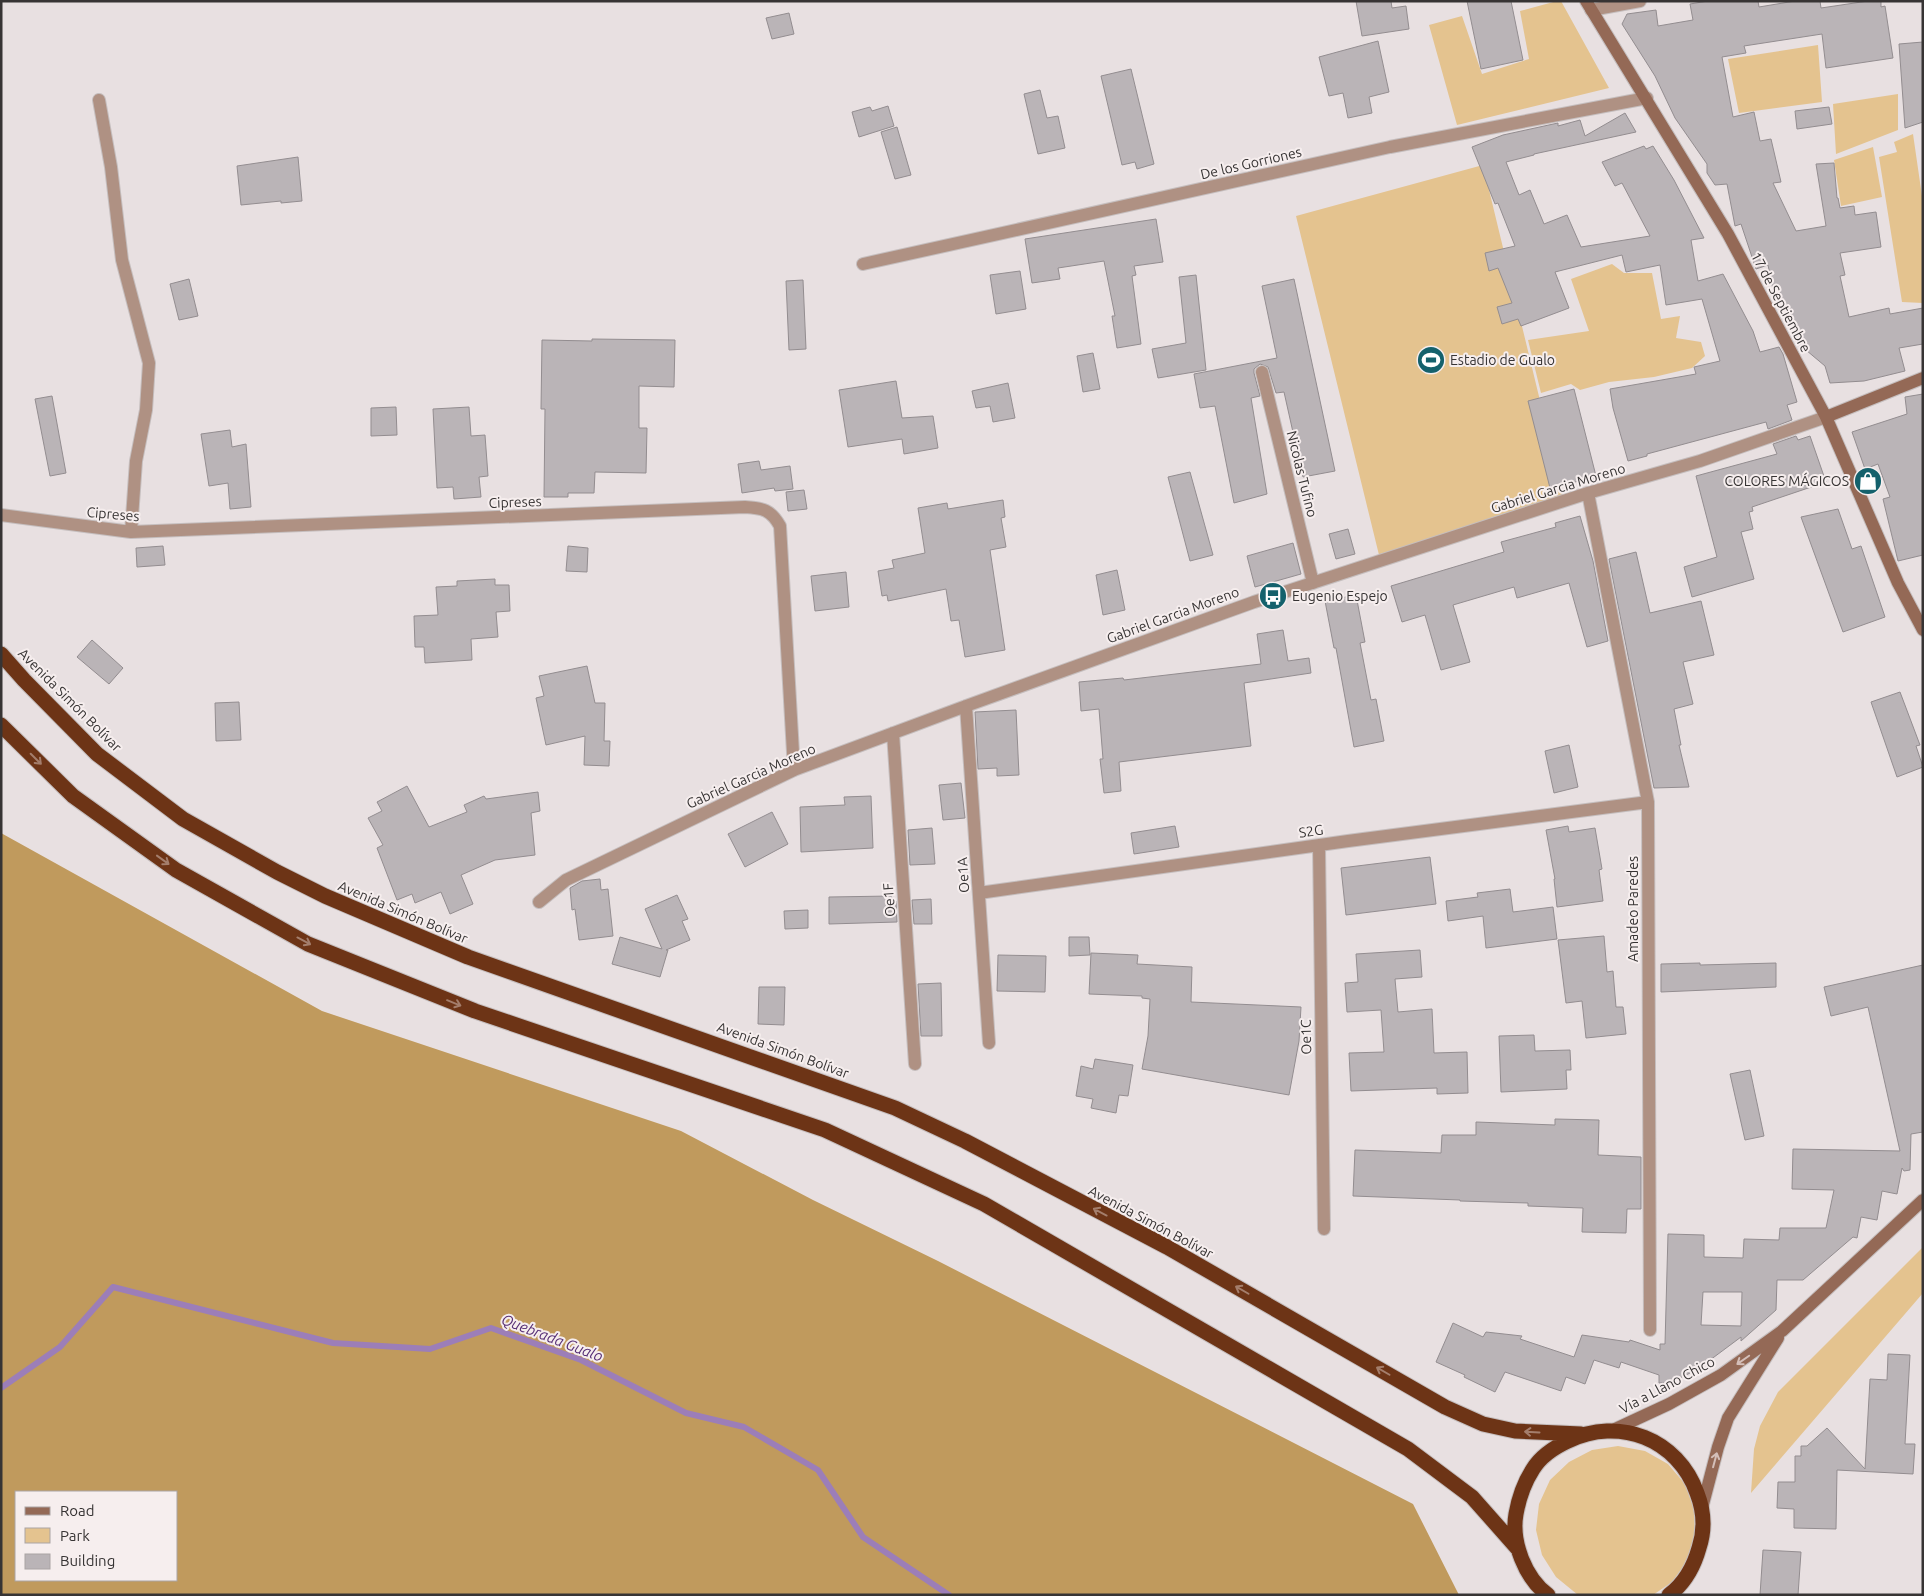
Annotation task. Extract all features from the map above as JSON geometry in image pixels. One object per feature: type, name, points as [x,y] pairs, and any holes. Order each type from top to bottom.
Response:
[{"type":"highway","name":"Avenida Simón Bolívar","points":[[1,654],[97,754],[183,819],[324,896],[468,957],[895,1108],[964,1141],[1167,1247],[1445,1407],[1483,1424],[1515,1431],[1581,1434]]},
{"type":"highway","points":[[1,725],[73,796],[176,870],[308,944],[475,1011],[825,1130],[984,1204],[1408,1449],[1472,1498],[1518,1549]]},
{"type":"highway","points":[[1545,1593],[1527,1572],[1518,1549],[1515,1521],[1520,1492],[1534,1467],[1555,1447],[1581,1434],[1597,1430],[1614,1430],[1645,1436],[1672,1453],[1692,1478],[1702,1508],[1703,1538],[1694,1566],[1673,1593]]},
{"type":"street","points":[[1589,6],[1640,1]]},
{"type":"street","name":"17 de Septiembre","points":[[1589,6],[1728,234],[1826,417],[1898,583],[1923,630]]},
{"type":"street","name":"De los Gorriones","points":[[863,264],[1390,148],[1646,98]]},
{"type":"street","points":[[99,100],[112,167],[122,260],[149,363],[146,410],[136,461],[131,532]]},
{"type":"street","name":"Nicolas Tufino","points":[[1262,372],[1313,583]]},
{"type":"street","name":"Gabriel Garcia Moreno","points":[[539,902],[566,880],[794,770],[1245,605],[1588,493],[1700,461],[1826,417],[1923,378]]},
{"type":"street","name":"Amadeo Paredes","points":[[1588,493],[1648,802],[1650,1330]]},
{"type":"street","name":"Cipreses","points":[[1,515],[131,532],[760,508],[774,515],[780,526],[794,770]]},
{"type":"street","name":"Oe1A","points":[[966,706],[990,1043]]},
{"type":"street","name":"Oe1F","points":[[893,734],[915,1064]]},
{"type":"street","name":"S2G","points":[[979,893],[1319,845],[1648,802]]},
{"type":"street","name":"Oe1C","points":[[1319,845],[1324,1229]]},
{"type":"street","name":"Vía a Llano Chico","points":[[1614,1430],[1669,1404],[1722,1375],[1782,1332],[1923,1200]]},
{"type":"street","name":"Vía a Llano Chico","points":[[1702,1508],[1718,1446],[1728,1418],[1782,1332]]},
{"type":"green space","points":[[1561,1],[1609,88],[1457,125],[1429,25],[1462,16],[1482,74],[1529,59],[1520,11]]},
{"type":"green space","points":[[1818,45],[1822,102],[1739,113],[1728,59]]},
{"type":"green space","points":[[1898,94],[1898,130],[1836,154],[1833,104]]},
{"type":"green space","points":[[1913,134],[1923,203],[1923,303],[1902,302],[1879,157],[1897,152],[1894,142]]},
{"type":"green space","points":[[1873,147],[1882,197],[1841,206],[1834,160]]},
{"type":"green space","name":"Estadio de Gualo","points":[[1483,165],[1565,504],[1379,555],[1296,216]]},
{"type":"green space","points":[[1612,264],[1624,273],[1652,273],[1661,319],[1680,316],[1676,338],[1701,342],[1705,356],[1692,368],[1654,377],[1609,382],[1580,390],[1571,384],[1541,393],[1528,340],[1589,331],[1571,279]]},
{"type":"green space","points":[[1923,1247],[1923,1293],[1751,1493],[1754,1449],[1760,1426],[1778,1392]]},
{"type":"green space","points":[[1618,1446],[1645,1451],[1668,1464],[1685,1484],[1694,1509],[1695,1535],[1688,1560],[1672,1582],[1653,1595],[1578,1595],[1556,1577],[1542,1555],[1536,1530],[1539,1504],[1550,1480],[1569,1462],[1592,1450]]},
{"type":"shaded area","points":[[1,833],[322,1011],[681,1131],[813,1200],[938,1261],[1413,1504],[1459,1595],[1,1595]]},
{"type":"building","points":[[1356,1],[1391,1],[1392,8],[1406,6],[1409,29],[1362,36]]},
{"type":"building","points":[[1467,1],[1511,1],[1523,60],[1481,69]]},
{"type":"building","points":[[1708,1],[1758,1],[1759,7],[1795,1],[1820,1],[1821,8],[1868,1],[1881,1],[1881,7],[1885,6],[1893,58],[1826,68],[1822,34],[1744,46],[1746,53],[1722,57],[1733,117],[1754,112],[1760,141],[1771,139],[1781,182],[1773,183],[1796,231],[1826,226],[1816,164],[1834,163],[1837,198],[1840,208],[1854,206],[1855,215],[1876,212],[1881,247],[1840,253],[1845,275],[1840,276],[1849,317],[1889,308],[1890,314],[1923,308],[1923,344],[1899,348],[1905,371],[1864,381],[1830,383],[1825,366],[1794,340],[1779,288],[1773,289],[1768,265],[1756,269],[1741,224],[1735,226],[1727,184],[1715,185],[1707,173],[1707,164],[1675,118],[1655,76],[1622,24],[1627,14],[1656,10],[1658,26],[1693,20],[1690,4]]},
{"type":"building","points":[[789,13],[794,34],[772,39],[766,18]]},
{"type":"building","points":[[1378,41],[1389,92],[1369,97],[1372,113],[1348,118],[1343,93],[1329,96],[1319,57]]},
{"type":"building","points":[[1923,42],[1923,122],[1905,128],[1899,44]]},
{"type":"building","points":[[1131,69],[1154,164],[1137,169],[1135,162],[1122,165],[1101,76]]},
{"type":"building","points":[[1040,90],[1047,118],[1058,116],[1065,148],[1038,154],[1024,94]]},
{"type":"building","points":[[888,106],[894,126],[859,137],[852,112],[870,107],[872,111]]},
{"type":"building","points":[[1829,107],[1832,124],[1797,129],[1795,111]]},
{"type":"building","points":[[1625,113],[1636,132],[1506,162],[1519,195],[1530,190],[1544,224],[1567,215],[1581,247],[1650,236],[1622,183],[1615,186],[1602,162],[1644,146],[1646,149],[1653,146],[1674,180],[1704,238],[1691,240],[1698,281],[1723,274],[1753,331],[1760,352],[1779,347],[1783,354],[1797,402],[1787,405],[1792,420],[1768,429],[1766,422],[1647,454],[1647,456],[1628,461],[1613,408],[1610,389],[1696,374],[1694,367],[1720,361],[1702,299],[1666,305],[1660,265],[1626,272],[1622,255],[1555,272],[1569,308],[1521,326],[1518,319],[1502,324],[1497,307],[1512,303],[1498,268],[1489,271],[1485,253],[1515,246],[1498,203],[1495,204],[1472,147],[1503,135],[1558,123],[1558,126],[1580,120],[1585,136]]},
{"type":"building","points":[[897,127],[911,175],[895,179],[881,132]]},
{"type":"building","points":[[298,157],[302,201],[241,205],[237,166]]},
{"type":"building","points":[[1156,219],[1163,262],[1134,266],[1136,275],[1132,276],[1141,344],[1117,348],[1112,316],[1115,316],[1104,261],[1058,268],[1060,279],[1032,283],[1025,239]]},
{"type":"building","points":[[1020,271],[1026,309],[996,314],[990,275]]},
{"type":"building","points":[[1196,275],[1206,370],[1158,378],[1152,349],[1186,343],[1179,277]]},
{"type":"building","points":[[189,279],[198,316],[179,320],[170,284]]},
{"type":"building","points":[[1294,279],[1335,471],[1303,477],[1284,392],[1276,393],[1268,367],[1260,364],[1254,369],[1254,373],[1260,396],[1251,398],[1267,494],[1234,503],[1215,406],[1200,408],[1194,374],[1277,358],[1262,286]]},
{"type":"building","points":[[803,280],[806,349],[789,350],[786,281]]},
{"type":"building","points":[[592,339],[675,340],[674,387],[639,386],[639,428],[647,428],[646,473],[595,472],[594,493],[568,493],[568,497],[544,497],[545,409],[541,409],[542,340],[592,341]]},
{"type":"building","points":[[1093,353],[1100,389],[1083,392],[1077,356]]},
{"type":"building","points":[[896,381],[902,418],[933,416],[938,448],[904,454],[902,439],[848,447],[839,390]]},
{"type":"building","points":[[1008,383],[1015,418],[993,422],[990,406],[976,408],[972,391]]},
{"type":"building","points":[[1574,389],[1597,480],[1580,485],[1579,481],[1550,488],[1528,401]]},
{"type":"building","points":[[1923,394],[1923,555],[1898,561],[1883,499],[1890,497],[1878,464],[1865,469],[1852,432],[1907,414],[1905,397]]},
{"type":"building","points":[[52,396],[66,473],[50,476],[35,399]]},
{"type":"building","points":[[396,407],[397,435],[371,436],[371,408]]},
{"type":"building","points":[[469,407],[471,436],[485,435],[488,476],[479,477],[481,497],[454,499],[453,487],[437,488],[433,409]]},
{"type":"building","points":[[230,430],[232,447],[246,444],[251,507],[230,509],[228,483],[209,486],[201,434]]},
{"type":"building","points":[[1796,436],[1798,440],[1810,436],[1826,482],[1752,507],[1753,511],[1749,512],[1753,529],[1741,532],[1754,579],[1692,597],[1684,567],[1717,557],[1696,476],[1777,454],[1773,444]]},
{"type":"building","points":[[759,461],[761,470],[790,466],[793,489],[775,491],[774,488],[742,493],[738,464]]},
{"type":"building","points":[[1190,472],[1213,555],[1190,561],[1168,477]]},
{"type":"building","points":[[804,490],[807,509],[788,511],[786,492]]},
{"type":"building","points":[[1003,500],[1005,517],[1001,518],[1006,547],[990,550],[1005,650],[965,657],[959,620],[951,621],[946,589],[888,601],[887,595],[882,596],[878,571],[894,568],[892,560],[925,553],[918,508],[947,503],[948,509]]},
{"type":"building","points":[[1838,509],[1852,549],[1861,546],[1885,617],[1843,632],[1801,517]]},
{"type":"building","points":[[1580,516],[1593,561],[1608,641],[1587,647],[1569,583],[1517,598],[1514,587],[1453,605],[1470,662],[1441,670],[1425,615],[1402,622],[1391,586],[1504,552],[1501,542],[1556,527],[1555,523]]},
{"type":"building","points":[[1348,529],[1355,554],[1336,559],[1329,534]]},
{"type":"building","points":[[1293,543],[1301,574],[1255,587],[1247,556]]},
{"type":"building","points":[[163,546],[165,565],[137,567],[136,548]]},
{"type":"building","points":[[568,546],[588,548],[587,572],[566,571]]},
{"type":"building","points":[[1636,552],[1650,613],[1701,601],[1714,655],[1683,662],[1693,704],[1674,709],[1681,745],[1679,745],[1689,787],[1654,788],[1609,559]]},
{"type":"building","points":[[1117,570],[1125,610],[1103,615],[1096,575]]},
{"type":"building","points":[[846,572],[849,607],[815,611],[811,576]]},
{"type":"building","points":[[495,579],[495,585],[509,585],[510,611],[496,612],[498,637],[471,639],[472,660],[425,663],[424,647],[415,647],[414,616],[438,615],[436,587],[457,586],[457,581]]},
{"type":"building","points":[[1356,595],[1365,642],[1360,643],[1371,700],[1376,699],[1384,741],[1354,747],[1336,648],[1334,648],[1325,601]]},
{"type":"building","points":[[1283,630],[1288,661],[1309,658],[1311,673],[1244,683],[1251,746],[1119,762],[1121,791],[1104,793],[1100,759],[1103,759],[1099,709],[1081,711],[1079,682],[1123,678],[1124,680],[1261,664],[1257,634]]},
{"type":"building","points":[[92,640],[123,668],[109,684],[77,657]]},
{"type":"building","points":[[587,666],[595,703],[605,703],[604,741],[610,741],[609,766],[584,765],[585,736],[546,745],[536,698],[544,696],[539,676]]},
{"type":"building","points":[[1900,692],[1920,745],[1916,746],[1923,767],[1897,777],[1871,702]]},
{"type":"building","points":[[239,702],[241,740],[216,741],[215,703]]},
{"type":"building","points":[[1016,710],[1019,775],[997,776],[997,768],[978,769],[975,712]]},
{"type":"building","points":[[1569,745],[1578,787],[1554,793],[1545,751]]},
{"type":"building","points":[[961,783],[965,818],[943,820],[939,785]]},
{"type":"building","points":[[407,786],[429,827],[467,812],[464,805],[484,796],[486,799],[538,792],[540,811],[531,813],[535,855],[495,860],[461,875],[473,904],[450,914],[441,892],[415,903],[412,894],[397,900],[377,848],[383,845],[368,818],[382,811],[377,802]]},
{"type":"building","points":[[871,796],[873,848],[801,852],[800,807],[845,805],[844,797]]},
{"type":"building","points":[[772,812],[788,844],[745,867],[728,834]]},
{"type":"building","points":[[1175,826],[1179,847],[1134,854],[1131,833]]},
{"type":"building","points":[[1568,826],[1569,832],[1595,828],[1602,869],[1599,870],[1603,901],[1557,907],[1555,879],[1546,830]]},
{"type":"building","points":[[932,828],[935,864],[910,865],[908,830]]},
{"type":"building","points":[[1430,857],[1436,904],[1346,915],[1341,868]]},
{"type":"building","points":[[600,879],[601,890],[608,889],[613,936],[579,940],[575,909],[572,910],[570,888],[582,881]]},
{"type":"building","points":[[1510,889],[1513,912],[1553,907],[1557,939],[1486,948],[1483,916],[1448,921],[1446,901],[1478,897],[1477,893]]},
{"type":"building","points":[[677,895],[688,919],[682,921],[690,940],[666,950],[668,950],[660,977],[612,964],[620,937],[662,949],[645,909]]},
{"type":"building","points":[[891,896],[892,901],[896,901],[897,922],[829,924],[829,897]]},
{"type":"building","points":[[931,899],[932,924],[914,924],[912,900]]},
{"type":"building","points":[[808,910],[808,928],[785,929],[784,911]]},
{"type":"building","points":[[1604,936],[1607,972],[1613,971],[1616,1007],[1623,1007],[1626,1034],[1586,1038],[1582,1001],[1566,1003],[1558,940]]},
{"type":"building","points":[[1069,937],[1089,937],[1090,955],[1069,956]]},
{"type":"building","points":[[1420,950],[1422,977],[1395,979],[1398,1012],[1432,1009],[1434,1053],[1467,1052],[1468,1093],[1437,1094],[1437,1088],[1351,1091],[1349,1053],[1384,1052],[1381,1010],[1347,1012],[1345,983],[1358,982],[1356,954]]},
{"type":"building","points":[[1091,953],[1138,955],[1137,964],[1192,967],[1191,1002],[1301,1007],[1299,1041],[1289,1095],[1142,1069],[1148,1036],[1150,999],[1142,998],[1142,996],[1089,994]]},
{"type":"building","points":[[998,955],[1046,956],[1045,992],[997,991]]},
{"type":"building","points":[[1700,963],[1700,965],[1776,963],[1776,987],[1661,992],[1661,964]]},
{"type":"building","points":[[1923,965],[1923,1132],[1911,1134],[1910,1170],[1904,1171],[1902,1168],[1897,1194],[1882,1191],[1877,1220],[1861,1217],[1857,1238],[1853,1237],[1803,1280],[1777,1280],[1776,1310],[1741,1341],[1741,1337],[1698,1369],[1670,1383],[1659,1383],[1659,1375],[1621,1362],[1619,1368],[1594,1360],[1585,1384],[1566,1377],[1561,1391],[1505,1372],[1495,1392],[1464,1377],[1465,1375],[1436,1362],[1453,1323],[1483,1337],[1486,1332],[1522,1336],[1520,1339],[1574,1357],[1582,1335],[1629,1342],[1630,1340],[1660,1350],[1660,1344],[1665,1344],[1668,1234],[1704,1235],[1704,1257],[1743,1258],[1744,1239],[1779,1240],[1780,1228],[1826,1228],[1834,1190],[1792,1189],[1793,1149],[1900,1151],[1868,1007],[1831,1016],[1824,987]],"holes":[[[1703,1292],[1742,1292],[1741,1326],[1701,1325]]]},
{"type":"building","points":[[941,983],[942,1036],[921,1036],[918,984]]},
{"type":"building","points":[[759,987],[785,987],[784,1025],[758,1024]]},
{"type":"building","points":[[1534,1035],[1535,1051],[1570,1050],[1571,1070],[1566,1070],[1567,1089],[1501,1092],[1499,1036]]},
{"type":"building","points":[[1095,1059],[1133,1065],[1128,1096],[1119,1095],[1116,1113],[1091,1108],[1093,1099],[1076,1096],[1081,1066],[1093,1069]]},
{"type":"building","points":[[1750,1070],[1764,1136],[1745,1140],[1730,1074]]},
{"type":"building","points":[[1555,1119],[1599,1120],[1598,1155],[1641,1157],[1641,1209],[1627,1209],[1626,1233],[1582,1232],[1583,1208],[1528,1206],[1528,1203],[1353,1196],[1355,1150],[1441,1153],[1442,1135],[1476,1135],[1476,1122],[1555,1125]]},
{"type":"building","points":[[1888,1354],[1910,1355],[1905,1444],[1915,1444],[1913,1474],[1837,1470],[1836,1529],[1794,1528],[1794,1509],[1777,1508],[1778,1482],[1795,1482],[1795,1456],[1801,1456],[1801,1446],[1807,1446],[1827,1428],[1865,1469],[1870,1379],[1887,1380]]},
{"type":"building","points":[[1763,1550],[1801,1552],[1798,1595],[1760,1595]]},
{"type":"waterway","name":"Quebrada Gualo","points":[[1,1388],[60,1347],[113,1287],[333,1343],[430,1349],[491,1328],[581,1360],[686,1413],[744,1427],[818,1470],[863,1537],[949,1595]]},
{"type":"place","name":"Estadio de Gualo","points":[[1431,360]]},
{"type":"place","name":"COLORES MÁGICOS","points":[[1868,481]]},
{"type":"place","name":"Eugenio Espejo","points":[[1273,596]]}]
